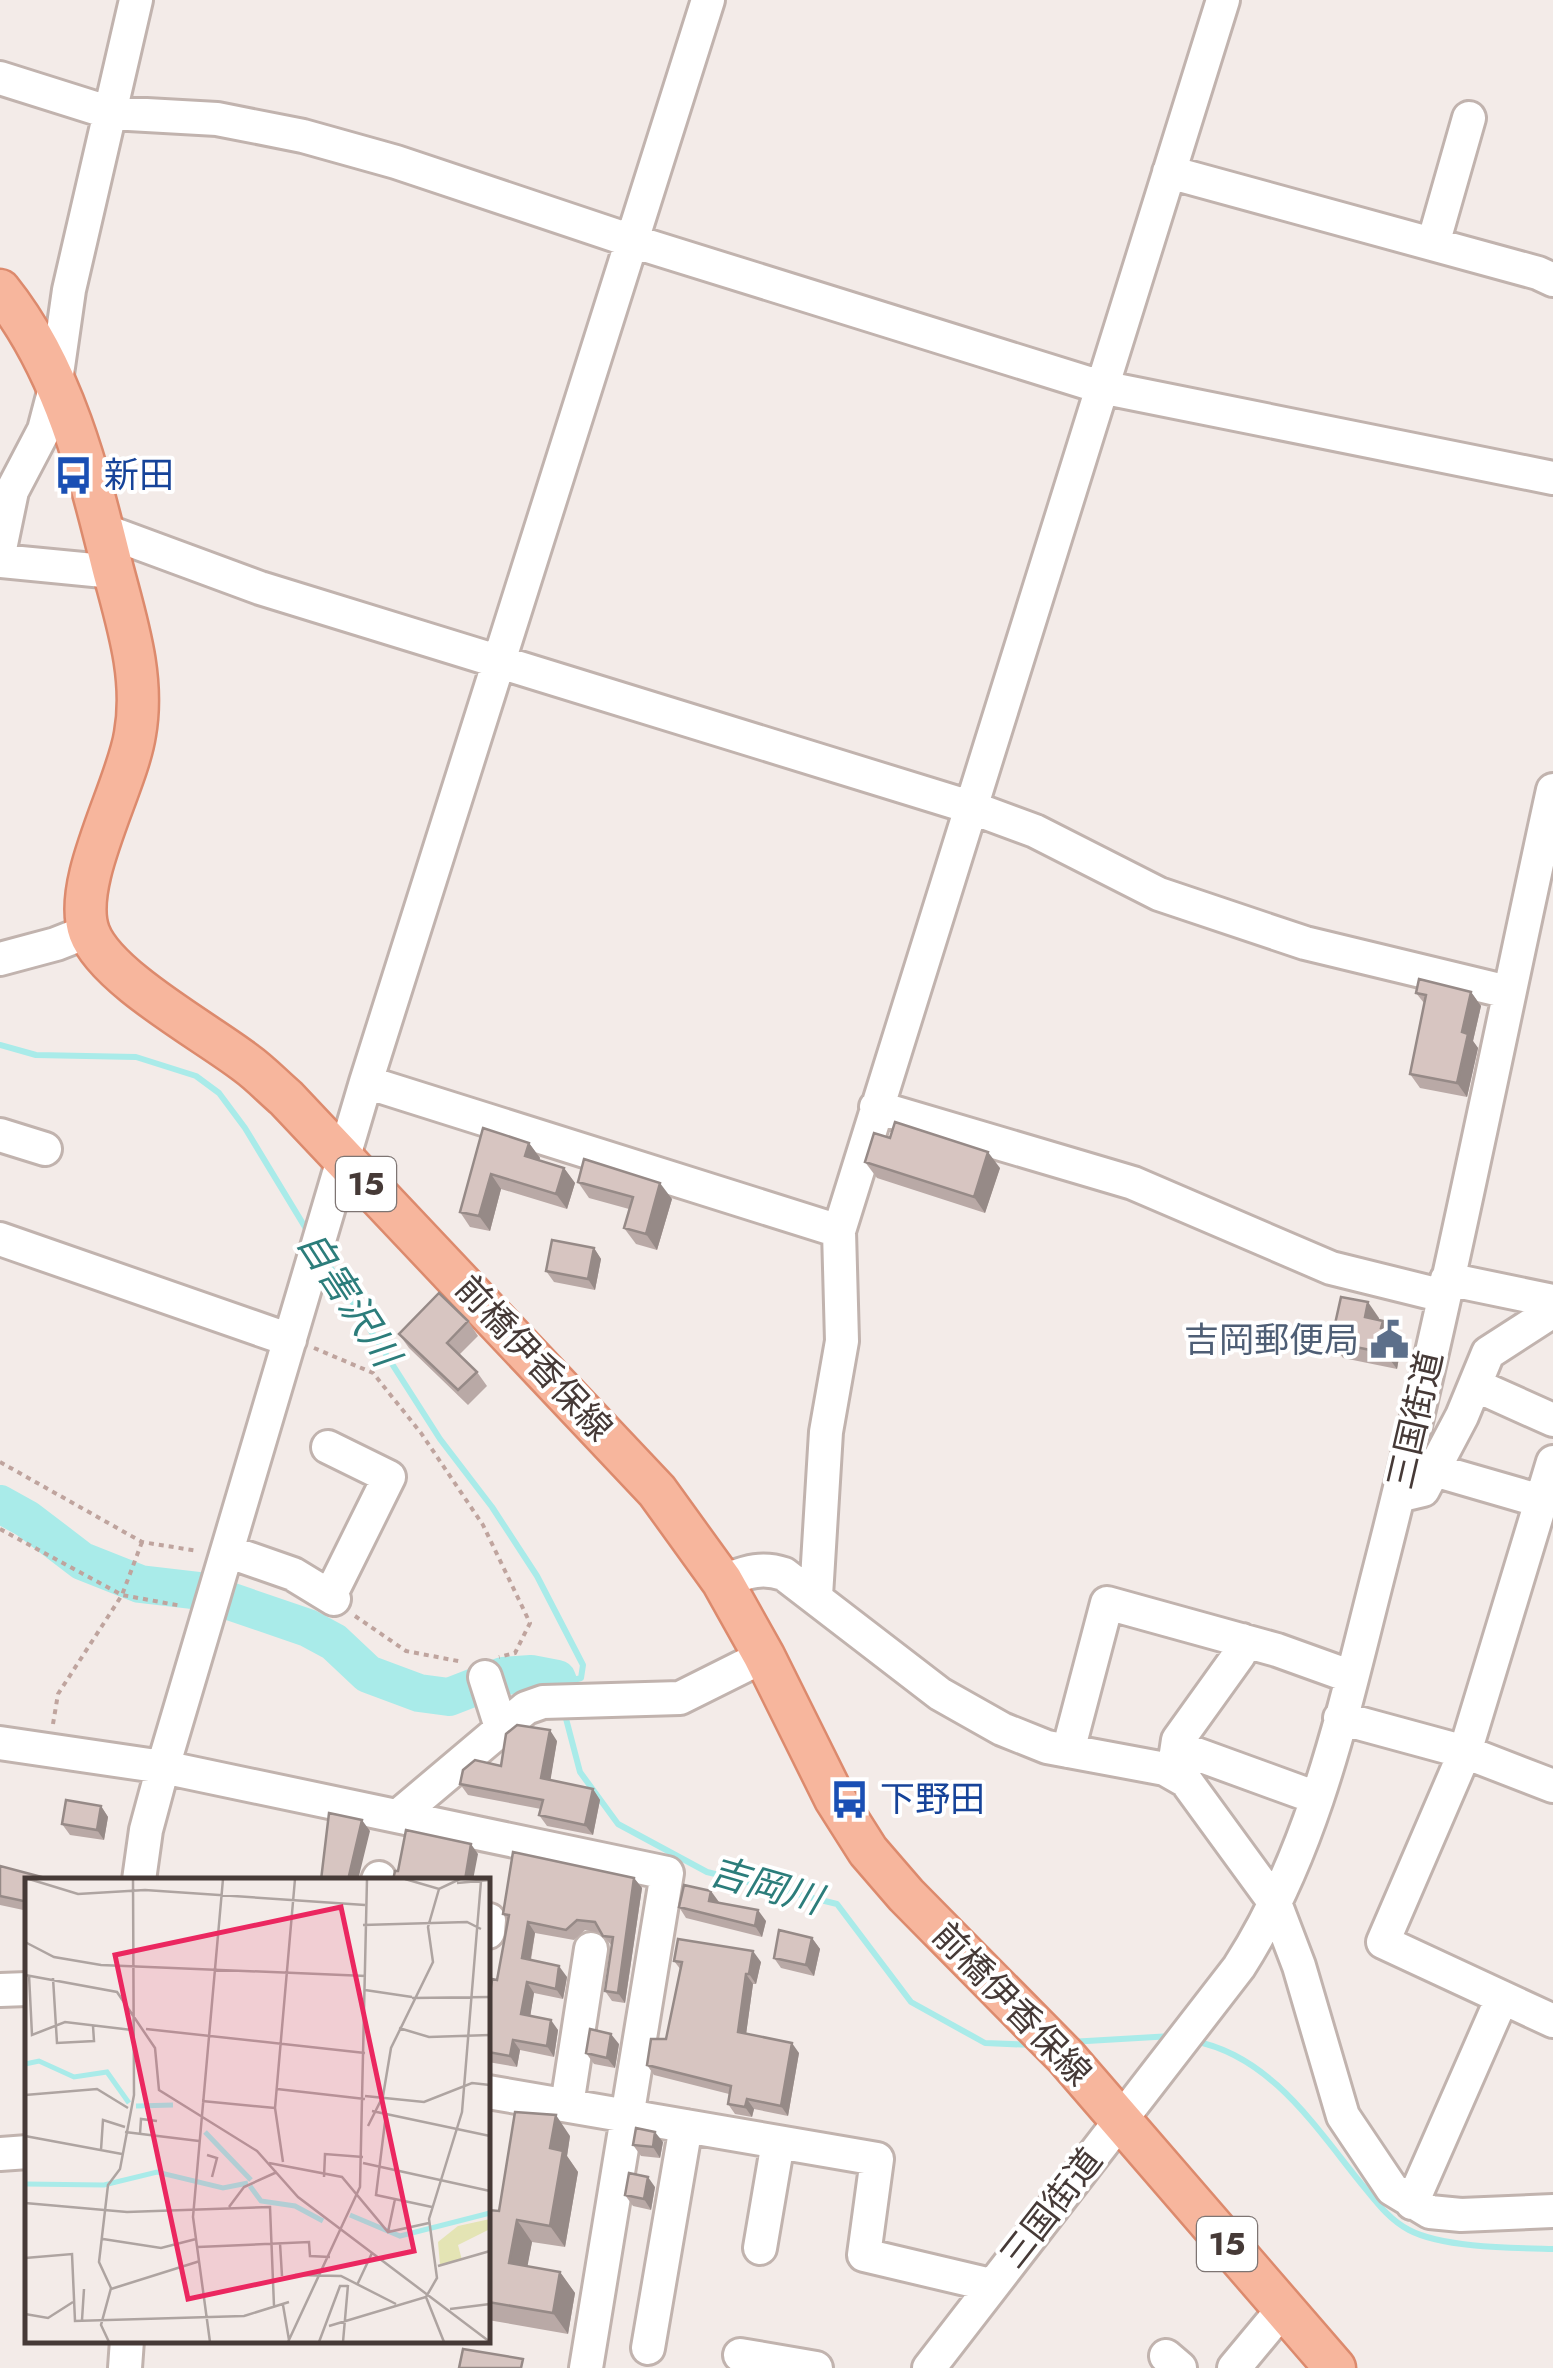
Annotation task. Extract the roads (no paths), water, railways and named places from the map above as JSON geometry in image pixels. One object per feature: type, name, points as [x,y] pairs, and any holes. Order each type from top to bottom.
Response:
[{"type":"main road","points":[[0,290],[34,338],[76,430],[136,667],[138,704],[129,758],[88,887],[89,932]]},
{"type":"main road","name":"前橋伊香保線","points":[[89,932],[102,953],[125,976],[248,1065],[286,1098],[657,1491],[722,1581],[835,1799],[868,1851],[1066,2057],[1334,2368]]},
{"type":"street","points":[[0,549],[2,516],[44,430],[55,388],[70,290],[136,0]]},
{"type":"street","points":[[139,1878],[162,1766],[366,1082],[708,0]]},
{"type":"street","points":[[816,1596],[826,1432],[842,1341],[839,1231],[1223,0]]},
{"type":"street","points":[[0,78],[111,114],[217,119],[304,136],[1101,387],[1553,478]]},
{"type":"street","points":[[1433,244],[1469,118]]},
{"type":"street","points":[[1169,172],[1538,272],[1553,280]]},
{"type":"street","points":[[103,530],[260,588],[970,807],[1035,831],[1159,894],[1305,942],[1508,992]]},
{"type":"street","points":[[0,561],[114,572]]},
{"type":"street","name":"三国街道","points":[[929,2368],[1239,1966],[1267,1922],[1317,1798],[1398,1496],[1553,790]]},
{"type":"street","points":[[0,959],[89,932]]},
{"type":"street","points":[[366,1082],[839,1231]]},
{"type":"street","points":[[876,1107],[1133,1182],[1331,1268],[1553,1301]]},
{"type":"street","points":[[0,1135],[45,1149]]},
{"type":"street","points":[[0,1239],[290,1340]]},
{"type":"street","points":[[1398,1496],[1424,1490],[1488,1353],[1553,1311]]},
{"type":"street","points":[[1475,1385],[1553,1420]]},
{"type":"street","points":[[225,1560],[293,1574],[332,1597],[389,1477],[328,1447]]},
{"type":"street","points":[[1553,1462],[1465,1752],[1383,1942],[1553,2021]]},
{"type":"street","points":[[1434,1470],[1541,1501]]},
{"type":"street","points":[[722,1581],[754,1569],[768,1568],[784,1574],[940,1694],[1047,1747],[1164,1769],[1175,1760]]},
{"type":"street","points":[[1068,1751],[1107,1603],[1242,1640],[1352,1677]]},
{"type":"street","points":[[1242,1640],[1239,1655],[1178,1740],[1175,1760],[1186,1781],[1275,1903],[1299,1966],[1344,2116],[1392,2189],[1430,2212],[1461,2215],[1553,2211]]},
{"type":"street","points":[[398,1816],[488,1692],[526,1708],[542,1702],[680,1698],[764,1656]]},
{"type":"street","points":[[1340,1718],[1465,1752],[1553,1786]]},
{"type":"street","points":[[0,1743],[162,1766],[667,1874],[586,2368]]},
{"type":"street","points":[[1175,1760],[1317,1798]]},
{"type":"street","points":[[567,2105],[591,1949]]},
{"type":"street","points":[[1412,2203],[1502,1998]]},
{"type":"street","points":[[490,2092],[877,2159],[864,2256],[991,2285]]},
{"type":"street","points":[[648,2348],[686,2126]]},
{"type":"street","points":[[760,2248],[778,2142]]},
{"type":"street","points":[[0,2154],[25,2152]]},
{"type":"street","points":[[1234,2368],[1283,2309]]},
{"type":"street","points":[[125,2368],[127,2343]]},
{"type":"street","points":[[740,2355],[816,2368]]},
{"type":"waterway","name":"自害沢川","points":[[0,1045],[36,1055],[136,1057],[196,1076],[219,1093],[245,1128],[308,1232]]},
{"type":"waterway","name":"自害沢川","points":[[325,1259],[440,1439],[492,1507],[537,1576],[583,1665],[581,1678],[559,1684],[560,1689]]},
{"type":"waterway","name":"吉岡川","points":[[0,1504],[27,1519],[82,1561],[140,1584],[200,1591],[308,1628],[334,1642],[368,1674],[419,1693],[449,1697],[503,1676],[531,1674],[557,1679],[559,1684]]},
{"type":"waterway","name":"吉岡川","points":[[564,1711],[580,1772],[618,1824],[707,1872],[837,1904],[911,2002],[985,2043],[1033,2045]]},
{"type":"waterway","name":"吉岡川","points":[[1070,2042],[1172,2036]]},
{"type":"waterway","name":"吉岡川","points":[[1194,2041],[1246,2061],[1268,2077],[1307,2116],[1382,2209],[1409,2230],[1459,2244],[1553,2249]]},
{"type":"place","name":"新田","points":[[74,475]]},
{"type":"place","name":"吉岡郵便局","points":[[1389,1340]]},
{"type":"place","name":"下野田","points":[[850,1799]]}]
